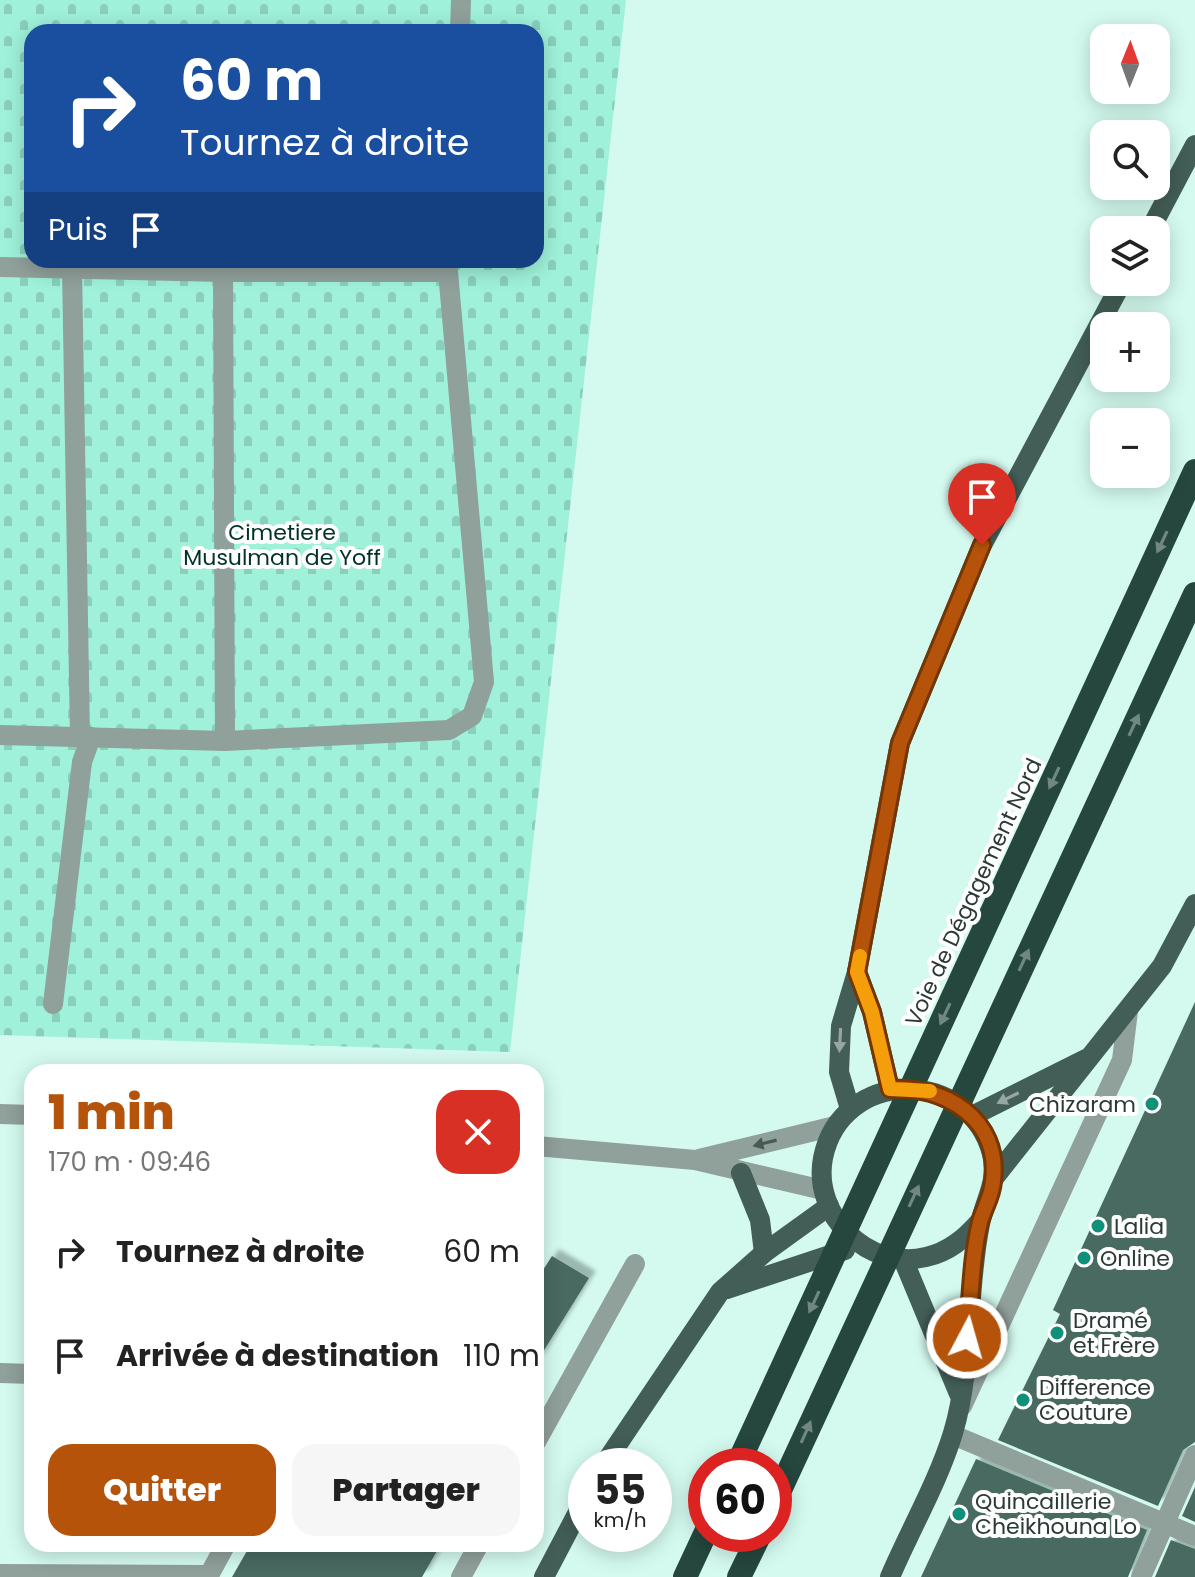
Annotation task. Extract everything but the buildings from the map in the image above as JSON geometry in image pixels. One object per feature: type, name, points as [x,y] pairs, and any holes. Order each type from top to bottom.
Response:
[{"type":"highway","name":"Voie de Dégagement Nord","points":[[745,1448],[1195,471]]},
{"type":"highway","points":[[792,1464],[1195,594]]},
{"type":"highway","points":[[685,1577],[697,1552]]},
{"type":"highway","points":[[739,1577],[751,1552]]},
{"type":"main road","points":[[1157,216],[1195,145]]},
{"type":"main road","points":[[850,1109],[839,1072],[841,1026],[857,972],[900,743],[982,545],[1115,296]]},
{"type":"main road","points":[[994,1178],[1094,1056],[1162,966],[1195,904]]},
{"type":"main road","points":[[857,972],[872,1012],[890,1089]]},
{"type":"main road","points":[[972,1116],[1094,1056]]},
{"type":"main road","points":[[890,1577],[954,1427],[980,1221],[994,1178],[993,1156],[985,1135],[972,1116],[956,1101],[913,1087],[890,1089],[869,1096],[850,1109],[835,1126],[825,1146],[821,1168],[826,1198],[843,1231],[860,1245],[880,1255],[903,1259],[925,1258],[947,1250],[980,1221]]},
{"type":"main road","points":[[741,1173],[760,1220],[764,1253]]},
{"type":"main road","points":[[615,1448],[720,1292],[826,1198]]},
{"type":"main road","points":[[720,1292],[860,1245]]},
{"type":"main road","points":[[903,1259],[960,1397]]},
{"type":"main road","points":[[544,1577],[568,1531]]},
{"type":"street","points":[[460,24],[461,0]]},
{"type":"street","points":[[0,267],[24,267]]},
{"type":"street","points":[[53,1004],[85,737],[72,268],[223,272],[372,268]]},
{"type":"street","points":[[0,735],[225,741],[449,730],[472,716],[484,682],[446,268]]},
{"type":"street","points":[[223,272],[225,741]]},
{"type":"street","points":[[1128,1011],[1122,1060],[954,1427],[1195,1536]]},
{"type":"street","points":[[0,1114],[24,1115]]},
{"type":"street","points":[[695,1160],[835,1126]]},
{"type":"street","points":[[544,1147],[695,1160],[826,1198]]},
{"type":"street","points":[[544,1428],[635,1264]]},
{"type":"street","points":[[0,1373],[24,1374]]},
{"type":"street","points":[[1141,1577],[1195,1455]]},
{"type":"street","points":[[0,1574],[209,1576],[222,1552]]},
{"type":"street","points":[[461,1577],[475,1552]]},
{"type":"green space","name":"Cimetiere Musulman de Yoff","points":[[0,0],[626,0],[510,1052],[0,1035]]},
{"type":"slow traffic","points":[[860,956],[857,972],[872,1012],[890,1089],[913,1087],[930,1091]]},
{"type":"place","name":"Chizaram","points":[[1152,1104]]},
{"type":"place","name":"Lalia","points":[[1098,1226]]},
{"type":"place","name":"Online","points":[[1084,1258]]},
{"type":"place","name":"Dramé et Frère","points":[[1057,1333]]},
{"type":"place","name":"Difference Couture","points":[[1023,1400]]},
{"type":"place","name":"Quincaillerie Cheikhouna Lo","points":[[959,1514]]},
{"type":"route","points":[[967,1338],[980,1221],[990,1200],[994,1178],[993,1156],[985,1135],[972,1116],[956,1101],[913,1087],[890,1089],[872,1012],[857,972],[900,743],[982,545]]}]
